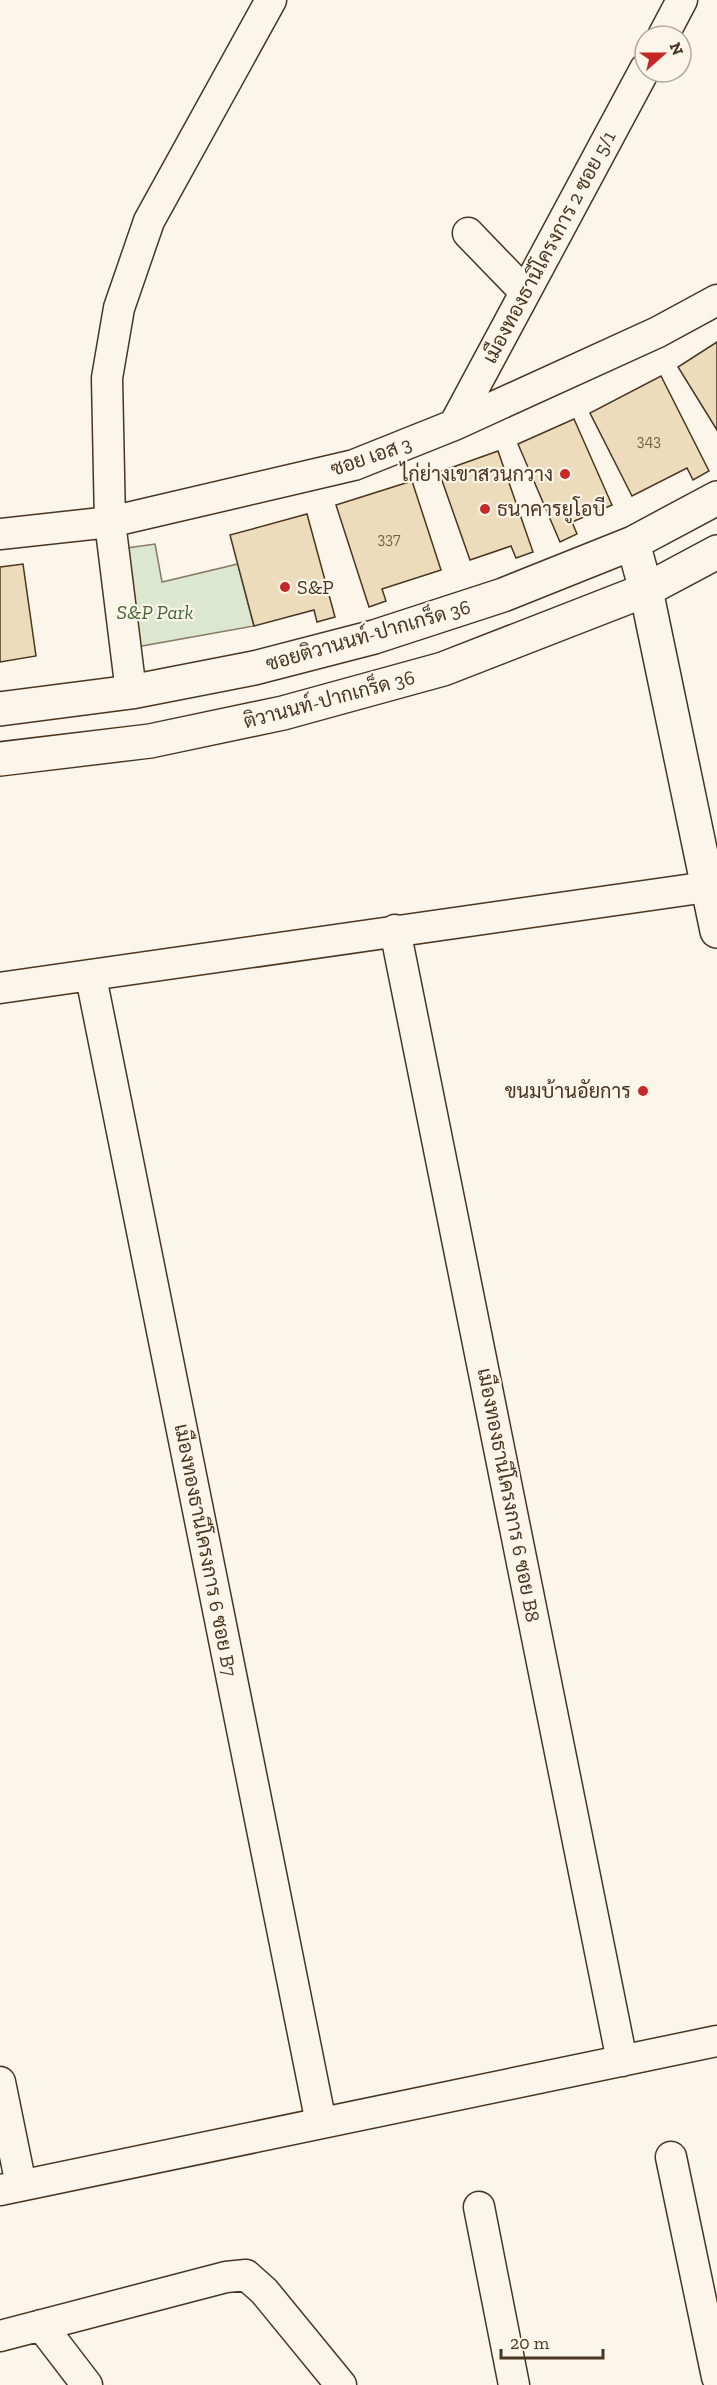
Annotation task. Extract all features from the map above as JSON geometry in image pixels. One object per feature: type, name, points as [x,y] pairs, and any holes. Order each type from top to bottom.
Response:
[{"type":"street","points":[[131,692],[110,522],[107,378],[119,308],[149,221],[271,0]]},
{"type":"street","points":[[669,24],[682,0]]},
{"type":"street","name":"เมืองทองธานีโครงการ 2 ซอย 5/1","points":[[454,425],[637,84]]},
{"type":"street","points":[[468,233],[525,292]]},
{"type":"street","name":"ซอย เอส 3","points":[[0,534],[110,522],[354,465],[454,425],[658,332],[717,300]]},
{"type":"street","name":"ซอยติวานนท์-ปากเกร็ด 36","points":[[0,709],[131,692],[254,668],[374,637],[503,595],[633,543],[717,498]]},
{"type":"street","points":[[633,543],[646,590],[717,932]]},
{"type":"street","points":[[646,590],[717,552]]},
{"type":"street","name":"ติวานนท์-ปากเกร็ด 36","points":[[0,759],[150,741],[282,714],[442,669],[646,590]]},
{"type":"street","points":[[0,988],[92,977],[395,930],[707,887]]},
{"type":"street","name":"เมืองทองธานีโครงการ 6 ซอย B8","points":[[395,930],[622,2061]]},
{"type":"street","name":"เมืองทองธานีโครงการ 6 ซอย B7","points":[[92,977],[321,2123]]},
{"type":"street","points":[[0,2082],[11,2188],[717,2041]]},
{"type":"street","points":[[671,2157],[717,2377]]},
{"type":"street","points":[[479,2206],[514,2385]]},
{"type":"street","points":[[0,2336],[226,2277],[246,2275],[264,2291],[341,2385]]},
{"type":"street","points":[[41,2325],[87,2385]]},
{"type":"green space","name":"S&P Park","points":[[155,544],[162,582],[238,564],[254,626],[125,649],[113,550]]},
{"type":"building","points":[[717,342],[717,430],[678,367]]},
{"type":"building","points":[[661,376],[709,471],[693,480],[687,468],[632,496],[590,413]]},
{"type":"building","name":"ไก่ย่างเขาสวนกวาง","points":[[574,419],[612,505],[572,522],[577,534],[560,542],[518,444]]},
{"type":"building","name":"ธนาคารยูโอบี","points":[[498,451],[533,552],[516,558],[511,546],[470,560],[439,472]]},
{"type":"building","points":[[412,481],[441,570],[382,589],[386,601],[369,607],[336,505]]},
{"type":"building","name":"S&P","points":[[307,514],[335,617],[317,622],[314,610],[254,626],[230,535]]},
{"type":"building","points":[[23,564],[36,656],[0,662],[0,567]]},
{"type":"place","name":"ไก่ย่างเขาสวนกวาง","points":[[565,474]]},
{"type":"place","name":"ธนาคารยูโอบี","points":[[485,509]]},
{"type":"place","name":"S&P","points":[[285,587]]},
{"type":"place","name":"ขนมบ้านอัยการ","points":[[643,1091]]}]
